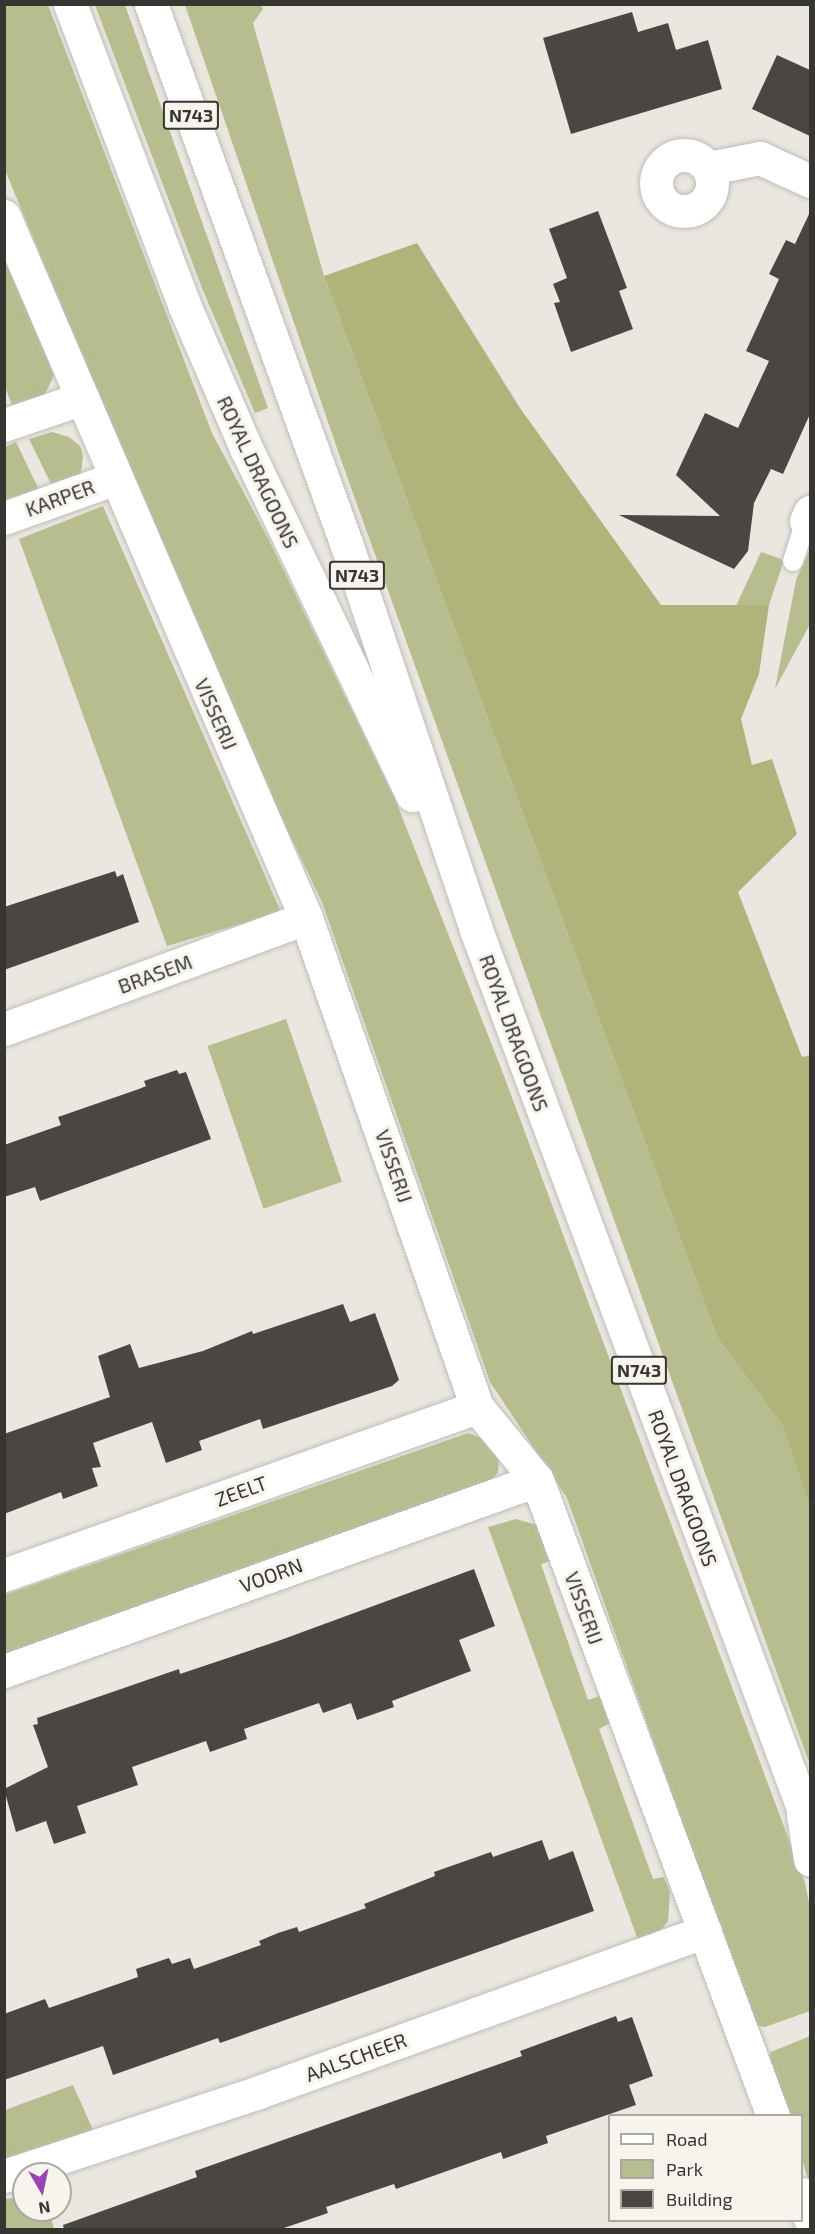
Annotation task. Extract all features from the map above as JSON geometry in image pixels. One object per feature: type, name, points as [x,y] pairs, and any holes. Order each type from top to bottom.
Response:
[{"type":"street","name":"ROYAL DRAGOONS","points":[[70,4],[185,307],[246,448],[475,927]]},
{"type":"street","name":"ROYAL DRAGOONS","points":[[151,4],[346,543],[475,927],[807,1820],[810,1858]]},
{"type":"street","points":[[709,168],[760,158],[810,182]]},
{"type":"street","name":"VISSERIJ","points":[[4,216],[306,918],[477,1407],[537,1480],[773,2114]]},
{"type":"street","points":[[4,425],[83,398]]},
{"type":"street","name":"KARPER","points":[[4,518],[116,478]]},
{"type":"street","name":"BRASEM","points":[[4,1029],[306,918]]},
{"type":"street","name":"ZEELT","points":[[4,1575],[477,1407]]},
{"type":"street","name":"VOORN","points":[[4,1671],[537,1480]]},
{"type":"street","name":"AALSCHEER","points":[[4,2176],[259,2092],[705,1931]]},
{"type":"street","points":[[803,2200],[810,2219]]},
{"type":"lane","points":[[793,561],[808,516]]},
{"type":"green space","points":[[4,5],[48,5],[212,433],[268,538],[395,799],[501,1068],[805,1883],[810,1908],[810,2011],[765,2027],[754,2025],[567,1498],[490,1382],[322,902],[223,696],[5,170]]},
{"type":"green space","points":[[95,5],[125,5],[268,408],[255,413],[202,288]]},
{"type":"green space","points":[[185,5],[261,5],[263,9],[253,23],[324,276],[717,1337],[782,1425],[810,1508],[810,1765],[340,457]]},
{"type":"green space","points":[[417,243],[520,408],[661,605],[769,605],[759,674],[741,719],[752,765],[772,759],[797,834],[738,892],[802,1057],[810,1055],[810,1508],[782,1425],[717,1337],[324,276]]},
{"type":"green space","points":[[4,253],[54,375],[42,401],[14,410],[5,387]]},
{"type":"green space","points":[[52,432],[69,437],[80,446],[83,455],[81,474],[56,494],[29,439]]},
{"type":"green space","points":[[16,442],[43,498],[5,512],[5,447]]},
{"type":"green space","points":[[103,506],[281,912],[167,946],[19,539]]},
{"type":"green space","points":[[810,549],[810,624],[775,689],[796,580]]},
{"type":"green space","points":[[761,552],[784,560],[769,605],[736,606]]},
{"type":"green space","points":[[286,1019],[342,1182],[264,1209],[208,1046]]},
{"type":"green space","points":[[468,1433],[489,1441],[499,1455],[498,1472],[486,1490],[5,1661],[4,1595]]},
{"type":"green space","points":[[516,1519],[537,1525],[553,1560],[541,1564],[588,1700],[600,1696],[610,1723],[599,1729],[653,1879],[664,1877],[670,1892],[668,1921],[658,1934],[638,1940],[488,1527]]},
{"type":"green space","points":[[810,2036],[810,2185],[803,2163],[803,2114],[786,2114],[768,2059],[771,2052]]},
{"type":"green space","points":[[73,2085],[94,2132],[5,2163],[5,2110]]},
{"type":"green space","points":[[12,2198],[12,2222],[52,2222],[54,2229],[5,2229],[5,2199]]},
{"type":"building","points":[[632,12],[638,32],[668,23],[676,50],[708,40],[722,89],[571,134],[543,38]]},
{"type":"building","points":[[777,55],[810,70],[810,136],[752,109]]},
{"type":"building","points":[[598,211],[627,288],[619,291],[633,329],[571,352],[554,303],[560,302],[553,284],[567,278],[549,229]]},
{"type":"building","points":[[810,212],[810,414],[783,474],[771,469],[754,503],[748,551],[734,569],[619,515],[720,516],[676,475],[705,413],[738,428],[769,361],[746,351],[779,279],[769,274],[786,240],[795,244]]},
{"type":"building","points":[[115,871],[117,877],[123,874],[139,922],[4,970],[4,907]]},
{"type":"building","points":[[177,1070],[179,1074],[186,1072],[211,1139],[40,1201],[35,1187],[4,1197],[4,1145],[61,1125],[58,1117],[139,1089],[146,1086],[144,1081]]},
{"type":"building","points":[[343,1304],[350,1322],[375,1313],[399,1380],[392,1386],[263,1429],[260,1419],[199,1441],[202,1450],[166,1463],[152,1422],[93,1443],[101,1467],[92,1468],[98,1486],[63,1499],[61,1492],[4,1514],[4,1434],[110,1397],[98,1356],[130,1344],[139,1368],[203,1351],[252,1331],[253,1334]]},
{"type":"building","points":[[474,1569],[495,1626],[459,1640],[471,1671],[392,1701],[394,1707],[357,1720],[351,1703],[323,1713],[319,1703],[244,1729],[247,1739],[210,1752],[206,1741],[132,1767],[138,1785],[77,1806],[86,1833],[54,1844],[46,1821],[16,1832],[4,1789],[48,1767],[33,1725],[38,1724],[37,1718],[179,1669],[180,1674],[278,1641]]},
{"type":"building","points":[[542,1840],[549,1860],[573,1851],[594,1911],[220,2043],[218,2038],[113,2075],[103,2046],[4,2080],[4,2014],[45,1999],[49,2008],[138,1977],[136,1969],[169,1958],[172,1964],[190,1958],[194,1969],[261,1945],[259,1941],[278,1933],[297,1927],[299,1932],[366,1908],[364,1904],[435,1876],[434,1872],[491,1852],[493,1857]]},
{"type":"building","points":[[616,2016],[618,2022],[632,2017],[653,2076],[629,2085],[636,2105],[546,2136],[548,2143],[503,2159],[501,2152],[396,2189],[394,2184],[326,2207],[328,2213],[281,2229],[64,2229],[63,2225],[197,2177],[195,2171],[522,2056],[520,2051]]}]
